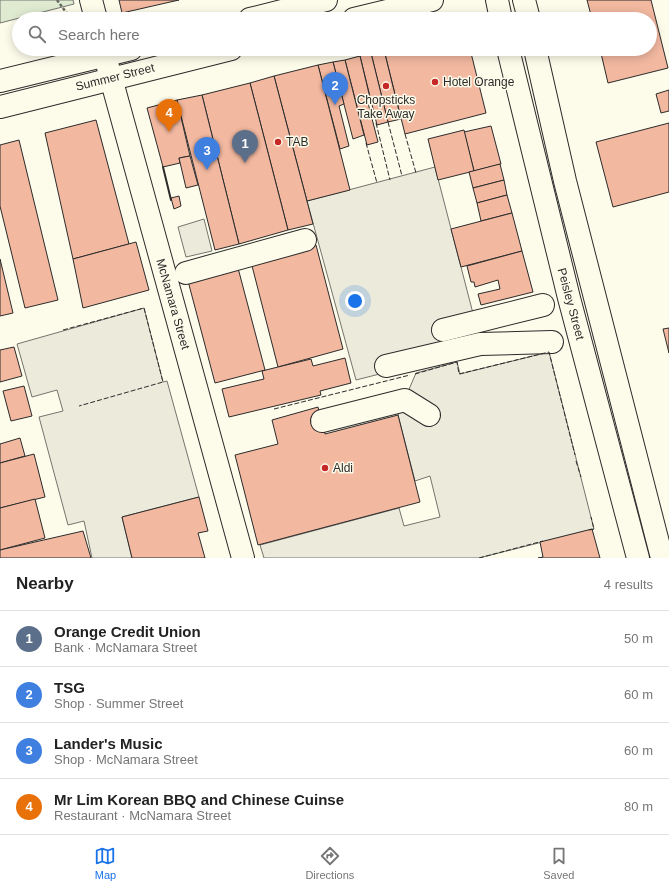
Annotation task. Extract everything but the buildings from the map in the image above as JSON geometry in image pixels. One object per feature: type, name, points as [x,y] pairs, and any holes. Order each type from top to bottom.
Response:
[{"type":"main road","points":[[91,0],[94,12]]},
{"type":"main road","points":[[278,12],[326,0]]},
{"type":"main road","points":[[383,12],[432,0]]},
{"type":"main road","points":[[497,0],[500,12]]},
{"type":"main road","points":[[524,0],[527,12]]},
{"type":"main road","name":"Summer Street","points":[[0,81],[90,56]]},
{"type":"main road","name":"McNamara Street","points":[[105,56],[243,558]]},
{"type":"main road","name":"Summer Street","points":[[0,107],[202,56]]},
{"type":"main road","name":"Peisley Street","points":[[510,56],[569,298],[638,558]]},
{"type":"main road","name":"Peisley Street","points":[[537,56],[565,182],[662,558]]},
{"type":"main road","points":[[186,273],[305,240]]},
{"type":"main road","points":[[443,330],[543,305]]},
{"type":"main road","points":[[386,366],[480,344],[552,342]]},
{"type":"main road","points":[[322,421],[405,400],[429,415]]},
{"type":"path","points":[[58,0],[66,12]]},
{"type":"green space","points":[[0,0],[73,0],[74,4],[43,12],[12,12],[12,20],[0,23]]},
{"type":"shaded area","points":[[435,167],[482,348],[356,380],[307,201]]},
{"type":"shaded area","points":[[204,219],[212,251],[186,257],[178,227]]},
{"type":"shaded area","points":[[144,308],[163,382],[167,381],[199,497],[122,517],[132,558],[92,558],[84,521],[68,525],[39,417],[63,411],[57,390],[32,397],[17,344]]},
{"type":"shaded area","points":[[549,352],[594,529],[479,558],[264,558],[260,545],[399,508],[404,526],[440,517],[430,476],[415,481],[398,415],[416,373],[457,362],[460,374]]},
{"type":"fence","points":[[388,122],[402,176]]},
{"type":"fence","points":[[376,123],[390,180]]},
{"type":"fence","points":[[405,134],[416,173]]},
{"type":"fence","points":[[366,143],[377,183]]},
{"type":"fence","points":[[63,330],[144,308],[163,382],[79,406]]},
{"type":"fence","points":[[415,374],[457,362],[459,374],[549,352],[575,455]]},
{"type":"fence","points":[[274,409],[410,375]]},
{"type":"fence","points":[[576,461],[581,477]]},
{"type":"fence","points":[[589,530],[594,529],[591,517]]},
{"type":"fence","points":[[479,558],[543,541]]},
{"type":"wall","points":[[163,167],[171,200]]},
{"type":"place","name":"Hotel Orange","points":[[435,82]]},
{"type":"place","name":"Chopsticks Take Away","points":[[386,86]]},
{"type":"place","name":"TSG","points":[[335,105]]},
{"type":"place","name":"Mr Lim Korean BBQ and Chinese Cuinse","points":[[169,132]]},
{"type":"place","name":"TAB","points":[[278,142]]},
{"type":"place","name":"Orange Credit Union","points":[[245,163]]},
{"type":"place","name":"Lander's Music","points":[[207,170]]},
{"type":"place","name":"Aldi","points":[[325,468]]}]
